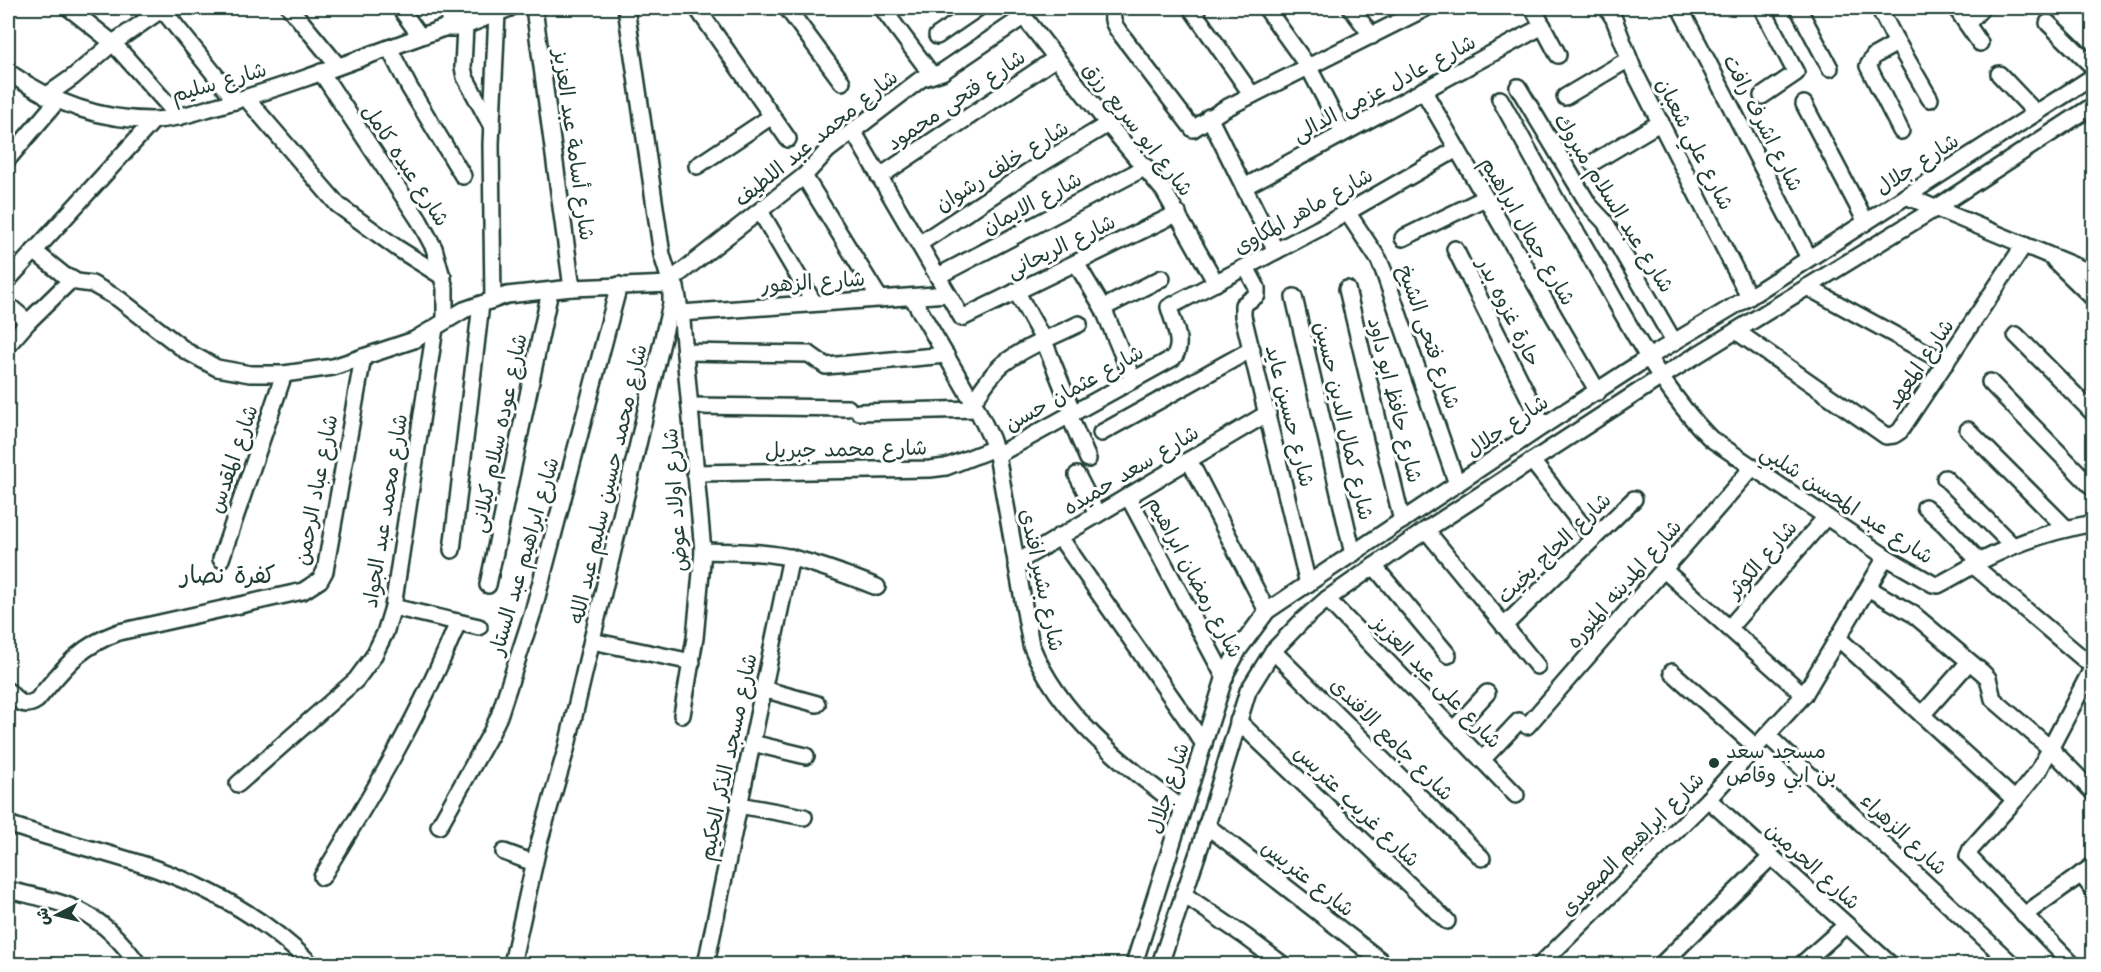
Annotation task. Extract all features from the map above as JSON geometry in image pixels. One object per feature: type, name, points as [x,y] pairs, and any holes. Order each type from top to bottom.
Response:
[{"type":"street","points":[[69,8],[113,43],[179,117]]},
{"type":"street","points":[[8,159],[52,98],[73,77],[113,43],[163,8],[241,99],[338,205],[397,248],[443,277]]},
{"type":"street","points":[[290,8],[338,66]]},
{"type":"street","points":[[400,8],[420,36]]},
{"type":"street","name":"شارع سليم","points":[[444,28],[454,18],[474,8]]},
{"type":"street","name":"شارع أسامة عبد العزيز","points":[[534,8],[572,288]]},
{"type":"street","name":"شارع محمد حسين سليم عبد الله","points":[[512,964],[534,863],[566,750],[671,304],[671,283],[662,255],[626,8]]},
{"type":"street","points":[[697,8],[788,139]]},
{"type":"street","points":[[787,8],[842,82]]},
{"type":"street","points":[[882,8],[932,75]]},
{"type":"street","points":[[937,36],[978,8]]},
{"type":"street","points":[[1114,8],[1112,16],[1114,24],[1193,129],[1209,117],[1372,36],[1420,9]]},
{"type":"street","points":[[1191,8],[1252,95]]},
{"type":"street","points":[[1266,8],[1309,68],[1343,133]]},
{"type":"street","points":[[1351,8],[1372,36]]},
{"type":"street","points":[[1533,8],[1558,55]]},
{"type":"street","name":"شارع علي شعبان","points":[[1607,8],[1614,19],[1629,60],[1749,297]]},
{"type":"street","name":"شارع اشرف رافت","points":[[1680,8],[1809,258]]},
{"type":"street","points":[[1762,8],[1796,73],[1762,96]]},
{"type":"street","points":[[1798,8],[1830,68]]},
{"type":"street","points":[[1879,8],[1930,99]]},
{"type":"street","points":[[1956,8],[1980,43]]},
{"type":"street","points":[[1967,24],[1982,8]]},
{"type":"street","points":[[452,550],[487,302],[492,127],[504,10]]},
{"type":"street","name":"شارع سليم","points":[[8,72],[52,98],[96,114],[154,120],[179,117],[241,99],[444,28],[465,26],[504,10]]},
{"type":"street","name":"شارع محمد عبد اللطيف","points":[[671,283],[804,176],[828,150],[921,79],[942,72],[1020,12]]},
{"type":"street","name":"شارع ابو سريع رزق","points":[[1020,12],[1108,124],[1146,167],[1178,213],[1216,283]]},
{"type":"street","points":[[2048,23],[2094,68]]},
{"type":"street","points":[[465,26],[463,67],[465,78],[492,127]]},
{"type":"street","name":"شارع عادل عزمى الدالى","points":[[1244,187],[1543,26]]},
{"type":"street","points":[[1897,43],[1874,56],[1868,66],[1901,131]]},
{"type":"street","points":[[389,48],[463,176]]},
{"type":"street","name":"شارع فتحى محمود","points":[[879,177],[1056,58]]},
{"type":"street","points":[[1565,97],[1629,60]]},
{"type":"street","name":"شارع عبده كامل","points":[[321,72],[419,220],[434,248],[443,277],[440,324]]},
{"type":"street","points":[[1999,74],[2036,112]]},
{"type":"street","name":"شارع جلال","points":[[1134,964],[1225,678],[1239,650],[1267,611],[1649,357],[1749,297],[2094,76]]},
{"type":"street","name":"شارع عبد السلام مبروك","points":[[1518,87],[1589,205],[1605,222],[1674,342]]},
{"type":"street","name":"شارع جمال ابراهيم","points":[[1423,90],[1598,392]]},
{"type":"street","name":"شارع عبد المحسن شلبي","points":[[1500,99],[1564,214],[1661,378],[1692,420],[1711,440],[1886,557],[1938,585],[2013,546],[2066,528],[2094,523]]},
{"type":"street","points":[[1804,104],[1866,222]]},
{"type":"street","name":"شارع جلال","points":[[1166,961],[1183,894],[1248,690],[1273,651],[1327,599],[1426,530],[1661,378],[1936,208],[2094,105]]},
{"type":"street","points":[[697,166],[772,116]]},
{"type":"street","points":[[1209,117],[1276,250]]},
{"type":"street","points":[[8,280],[154,120]]},
{"type":"street","points":[[1592,163],[1661,122]]},
{"type":"street","name":"شارع خلف رشوان","points":[[919,244],[1031,170],[1108,124]]},
{"type":"street","points":[[853,131],[948,294]]},
{"type":"street","name":"شارع ماهر المكاوى","points":[[1173,358],[1178,353],[1179,345],[1169,307],[1347,212],[1457,149]]},
{"type":"street","name":"شارع الايمان","points":[[938,276],[1146,167]]},
{"type":"street","points":[[804,176],[880,299]]},
{"type":"street","points":[[1906,196],[2094,274]]},
{"type":"street","points":[[1403,238],[1485,198]]},
{"type":"street","points":[[760,211],[814,303]]},
{"type":"street","name":"شارع فتحى الشيخ","points":[[1347,212],[1379,260],[1384,272],[1457,484]]},
{"type":"street","name":"شارع الريحانى","points":[[948,294],[962,318],[1178,213]]},
{"type":"street","name":"شارع المعهد","points":[[1736,331],[1886,435],[1894,435],[1900,431],[1947,363],[2024,245]]},
{"type":"street","name":"حارة غزوه بدر","points":[[1455,249],[1543,426]]},
{"type":"street","points":[[34,250],[65,276],[104,289],[186,351],[217,368],[250,374],[284,374],[333,367],[414,340],[464,310],[507,295],[572,288],[671,283]]},
{"type":"street","points":[[2049,255],[2094,299]]},
{"type":"street","points":[[1076,263],[1103,308],[1133,380]]},
{"type":"street","name":"شارع حسين عايد","points":[[1246,267],[1257,288],[1257,295],[1243,305],[1243,316],[1308,584]]},
{"type":"street","points":[[1103,308],[1162,278]]},
{"type":"street","points":[[8,345],[72,279]]},
{"type":"street","name":"شارع اولاد عوض","points":[[671,283],[679,294],[703,551],[699,608],[682,715]]},
{"type":"street","name":"شارع ابراهيم عبد الستار","points":[[439,826],[499,716],[533,612],[619,285]]},
{"type":"street","points":[[1807,287],[1947,363]]},
{"type":"street","name":"شارع حافظ ابو داود","points":[[1347,289],[1402,521]]},
{"type":"street","name":"شارع عوده سلام كيلانى","points":[[488,585],[550,291]]},
{"type":"street","points":[[1016,291],[1044,341],[1088,459]]},
{"type":"street","name":"شارع الزهور","points":[[681,313],[948,294]]},
{"type":"street","name":"شارع بشير افندى","points":[[912,297],[975,405],[996,452],[1030,645],[1039,665],[1066,705],[1094,737],[1127,767],[1183,809]]},
{"type":"street","name":"شارع كمال الدين حسين","points":[[1294,297],[1353,554]]},
{"type":"street","points":[[8,305],[28,322]]},
{"type":"street","name":"شارع محمد عبد الجواد","points":[[238,784],[356,680],[373,657],[385,633],[393,607],[440,324]]},
{"type":"street","points":[[690,406],[854,410],[975,405],[987,382],[1003,364],[1079,324]]},
{"type":"street","points":[[2016,335],[2094,414]]},
{"type":"street","points":[[1101,433],[1252,349]]},
{"type":"street","points":[[685,352],[809,354],[826,366],[946,355]]},
{"type":"street","name":"شارع عباد الرحمن","points":[[12,697],[24,705],[31,704],[71,660],[101,638],[118,632],[303,591],[320,580],[325,571],[363,357]]},
{"type":"street","name":"شارع عثمان حسن","points":[[996,452],[1173,358]]},
{"type":"street","name":"شارع المقدس","points":[[221,558],[284,374]]},
{"type":"street","points":[[1990,382],[2094,489]]},
{"type":"street","name":"شارع سعد حميده","points":[[1016,563],[1268,414]]},
{"type":"street","points":[[1968,430],[2066,528]]},
{"type":"street","name":"شارع محمد جبريل","points":[[695,473],[930,469],[946,467],[996,452]]},
{"type":"street","points":[[1189,460],[1267,611]]},
{"type":"street","points":[[1533,461],[1593,539]]},
{"type":"street","name":"شارع المدينه المنوره","points":[[1482,760],[1523,723],[1664,570],[1752,468]]},
{"type":"street","points":[[1077,475],[1097,514]]},
{"type":"street","points":[[1945,478],[2013,546]]},
{"type":"street","name":"شارع رمضان ابراهيم","points":[[1128,496],[1225,678]]},
{"type":"street","name":"شارع الحاج بخيت","points":[[1504,626],[1634,499]]},
{"type":"street","points":[[1925,507],[1944,524],[1977,564],[2093,666],[2039,770],[1971,849],[1968,856],[2072,964]]},
{"type":"street","name":"شارع الكوثر","points":[[1729,628],[1826,517]]},
{"type":"street","points":[[1426,530],[1537,666]]},
{"type":"street","points":[[1059,536],[1204,744]]},
{"type":"street","points":[[703,551],[791,557],[877,587]]},
{"type":"street","name":"شارع مسجد الذكر الحكيم","points":[[705,964],[791,557]]},
{"type":"street","name":"شارع ابراهيم الصعيدى","points":[[1541,964],[1707,800],[1804,695],[1886,557]]},
{"type":"street","points":[[1374,566],[1448,655]]},
{"type":"street","points":[[1664,570],[1804,695]]},
{"type":"street","points":[[1868,588],[1913,614],[1988,678],[1993,699],[2051,749],[2094,794]]},
{"type":"street","name":"شارع على عبد العزيز","points":[[1327,599],[1516,795]]},
{"type":"street","points":[[393,607],[479,627]]},
{"type":"street","points":[[322,877],[415,718],[458,622]]},
{"type":"street","points":[[1839,639],[2015,800]]},
{"type":"street","points":[[592,641],[692,662]]},
{"type":"street","name":"شارع جامع الافندى","points":[[1273,651],[1482,858]]},
{"type":"street","points":[[1922,715],[1969,662]]},
{"type":"street","points":[[1672,672],[1756,747]]},
{"type":"street","points":[[764,689],[817,704]]},
{"type":"street","points":[[1453,730],[1487,693]]},
{"type":"street","name":"شارع غريب عتريس","points":[[1238,721],[1447,921]]},
{"type":"street","name":"شارع الزهراء","points":[[1767,735],[2012,964]]},
{"type":"street","points":[[752,743],[806,756]]},
{"type":"street","name":"شارع الحرمين","points":[[1707,800],[1890,964]]},
{"type":"street","points":[[739,805],[804,817]]},
{"type":"street","points":[[8,824],[155,869],[194,884],[268,927],[311,964]]},
{"type":"street","name":"شارع عتريس","points":[[1206,825],[1385,964]]},
{"type":"street","points":[[504,852],[534,863]]},
{"type":"street","points":[[1662,964],[1771,857]]},
{"type":"street","points":[[2024,915],[2087,869],[2094,891]]},
{"type":"street","points":[[8,890],[58,901],[92,917],[120,941],[138,964]]},
{"type":"street","points":[[1183,894],[1282,964]]},
{"type":"street","points":[[1802,964],[1846,925]]},
{"type":"place","name":"مسجد سعد بن ابي وقاص","points":[[1714,763]]},
{"type":"district","name":"كفرة نصار","points":[[228,575]]}]
